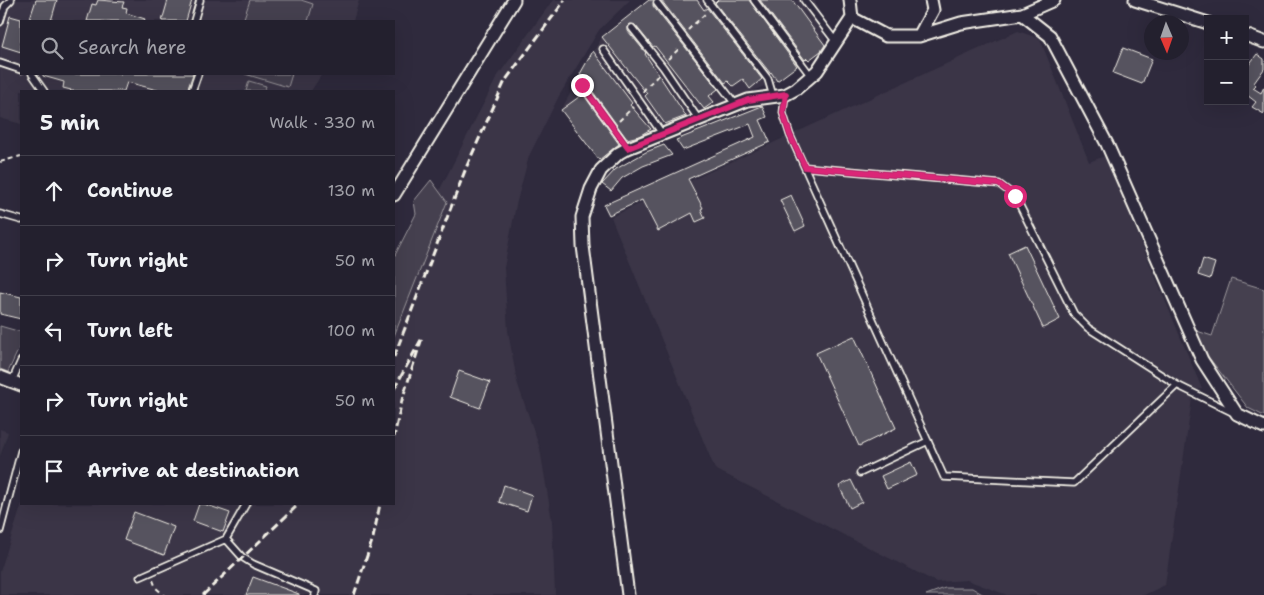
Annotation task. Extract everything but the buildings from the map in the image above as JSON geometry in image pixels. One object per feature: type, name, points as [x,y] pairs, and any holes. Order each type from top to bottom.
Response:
[{"type":"street","points":[[395,193],[514,0]]},
{"type":"street","points":[[628,595],[584,246],[582,216],[591,189],[600,170],[619,153],[628,148],[748,100],[786,94],[796,89],[817,70],[852,18],[850,0]]},
{"type":"street","points":[[919,36],[933,10],[931,0]]},
{"type":"street","points":[[852,18],[886,36],[919,36],[961,23],[1022,14],[1054,0]]},
{"type":"street","points":[[1135,0],[1204,22]]},
{"type":"street","points":[[1022,14],[1050,36],[1107,144],[1202,360],[1237,414],[1264,428]]},
{"type":"street","points":[[1249,37],[1264,42]]},
{"type":"street","points":[[0,377],[16,383]]},
{"type":"lane","points":[[0,22],[5,6],[11,0]]},
{"type":"lane","points":[[194,20],[200,0]]},
{"type":"lane","points":[[707,0],[768,79],[773,96]]},
{"type":"lane","points":[[754,0],[811,76]]},
{"type":"lane","points":[[804,0],[836,42]]},
{"type":"lane","points":[[658,3],[736,105]]},
{"type":"lane","points":[[632,28],[663,67],[699,120]]},
{"type":"lane","points":[[603,49],[663,135]]},
{"type":"lane","points":[[0,62],[20,70]]},
{"type":"lane","points":[[33,75],[43,90]]},
{"type":"lane","points":[[192,90],[198,75]]},
{"type":"lane","points":[[582,85],[628,148]]},
{"type":"lane","points":[[786,94],[783,113],[790,135],[944,476],[1074,484],[1177,385]]},
{"type":"lane","points":[[805,167],[999,184],[1015,196],[1074,314],[1088,328],[1177,385],[1237,414]]},
{"type":"lane","points":[[0,214],[20,220]]},
{"type":"lane","points":[[16,383],[20,365]]},
{"type":"lane","points":[[860,473],[928,441]]},
{"type":"lane","points":[[0,531],[20,455]]},
{"type":"lane","points":[[140,577],[226,539],[245,505]]},
{"type":"lane","points":[[226,539],[242,557],[253,564],[316,591],[315,595]]},
{"type":"path","points":[[0,162],[20,156]]},
{"type":"path","points":[[150,573],[156,588],[164,595]]},
{"type":"shaded area","points":[[0,0],[359,0],[353,20],[20,20],[20,75],[321,75],[312,90],[20,90],[20,124],[0,118]]},
{"type":"shaded area","points":[[250,0],[301,0],[313,4],[308,20],[243,20]]},
{"type":"shaded area","points":[[553,0],[630,0],[599,30],[559,96],[529,156],[516,205],[504,268],[508,331],[517,382],[540,449],[552,521],[555,595],[0,595],[0,572],[22,505],[395,505],[395,278],[497,77]]},
{"type":"shaded area","points":[[649,0],[815,0],[827,47],[777,81],[632,140],[599,160],[561,110],[602,37]]},
{"type":"shaded area","points":[[1018,31],[1040,39],[1089,162],[1105,156],[1202,389],[1196,390],[1192,399],[1165,585],[1144,595],[1007,595],[967,580],[936,582],[715,469],[611,217]]},
{"type":"shaded area","points":[[248,75],[292,75],[288,87]]},
{"type":"shaded area","points":[[249,81],[266,86],[264,90],[246,90]]},
{"type":"shaded area","points":[[431,180],[447,202],[395,333],[395,255],[416,214],[414,201]]},
{"type":"shaded area","points":[[1231,279],[1264,289],[1264,416],[1248,408],[1196,341],[1197,331],[1212,336]]},
{"type":"shaded area","points":[[0,326],[20,332],[20,346],[8,372],[0,369]]},
{"type":"shaded area","points":[[0,429],[8,432],[0,456]]},
{"type":"shaded area","points":[[945,588],[972,588],[984,595],[926,595]]},
{"type":"railway","points":[[395,354],[466,168],[505,81],[565,0]]},
{"type":"railway","points":[[395,387],[422,338],[402,400],[395,432]]},
{"type":"railway","points":[[203,595],[298,505]]},
{"type":"railway","points":[[354,595],[373,538],[380,505]]},
{"type":"route","points":[[582,85],[628,148],[748,100],[786,94],[783,113],[790,135],[805,167],[999,184],[1015,196]]}]
